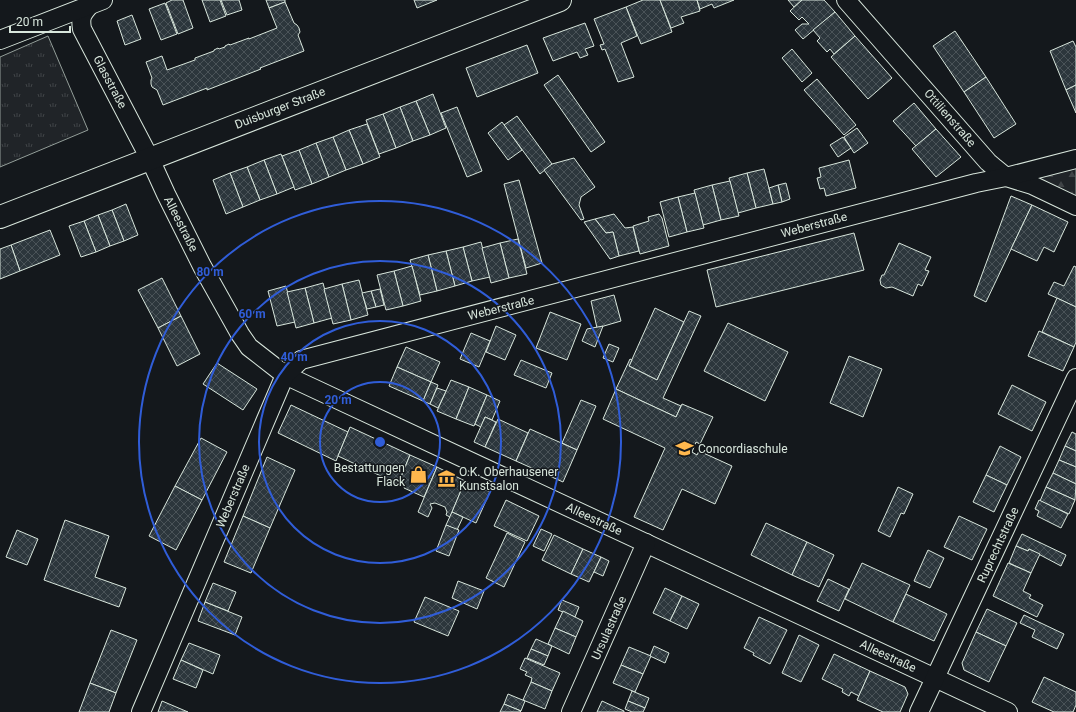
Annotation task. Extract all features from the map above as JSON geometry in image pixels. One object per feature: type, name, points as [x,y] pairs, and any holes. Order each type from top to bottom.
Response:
[{"type":"main road","name":"Duisburger Straße","points":[[0,216],[560,0]]},
{"type":"street","name":"Ottilienstraße","points":[[846,0],[988,162],[1006,177],[1032,185],[1076,206]]},
{"type":"street","name":"Glasstraße","points":[[96,2],[84,13],[81,20],[82,29],[150,159]]},
{"type":"street","points":[[0,40],[96,2]]},
{"type":"street","name":"Alleestraße","points":[[150,159],[202,266],[240,334],[249,347],[285,375],[1008,712]]},
{"type":"street","name":"Weberstraße","points":[[141,712],[285,375],[302,360],[954,189],[1076,159]]},
{"type":"street","name":"Ruprechtstraße","points":[[919,712],[1076,378]]},
{"type":"street","name":"Ursulastraße","points":[[571,712],[646,543]]},
{"type":"green space","points":[[48,36],[88,130],[0,167],[0,57]]},
{"type":"green space","points":[[1076,159],[1076,206],[1006,177]]},
{"type":"building","points":[[172,0],[183,0],[193,28],[178,34],[166,3]]},
{"type":"building","points":[[202,0],[220,0],[226,16],[210,22]]},
{"type":"building","points":[[221,0],[239,0],[242,10],[227,15]]},
{"type":"building","points":[[266,0],[285,0],[285,2],[269,8]]},
{"type":"building","points":[[414,0],[437,0],[417,8]]},
{"type":"building","points":[[643,0],[660,0],[672,32],[641,44],[626,7]]},
{"type":"building","points":[[660,0],[697,0],[700,11],[681,17],[684,23],[671,28]]},
{"type":"building","points":[[697,0],[734,0],[714,8],[712,4],[700,9]]},
{"type":"building","points":[[788,0],[802,0],[794,7]]},
{"type":"building","points":[[802,0],[824,0],[835,12],[803,39],[795,30],[802,24],[809,24],[802,17],[799,20],[790,11]]},
{"type":"building","points":[[285,2],[294,23],[299,28],[300,32],[298,35],[304,51],[207,90],[207,88],[163,105],[157,90],[152,87],[152,78],[146,62],[162,56],[167,70],[195,60],[195,58],[218,48],[219,49],[229,44],[230,45],[249,39],[277,28],[269,8]]},
{"type":"building","points":[[165,3],[177,34],[161,40],[149,9]]},
{"type":"building","points":[[626,7],[637,36],[621,43],[634,77],[618,82],[605,49],[602,50],[600,45],[604,44],[594,19]]},
{"type":"building","points":[[835,12],[855,36],[834,54],[830,49],[827,52],[817,41],[820,38],[813,30]]},
{"type":"building","points":[[132,15],[141,39],[125,45],[117,21]]},
{"type":"building","points":[[585,23],[594,46],[585,49],[588,55],[580,58],[577,52],[553,61],[543,38]]},
{"type":"building","points":[[955,31],[986,77],[964,92],[933,46]]},
{"type":"building","points":[[855,36],[892,78],[868,99],[831,57]]},
{"type":"building","points":[[1073,41],[1076,47],[1076,85],[1066,90],[1050,51]]},
{"type":"building","points":[[527,45],[538,73],[477,97],[466,68]]},
{"type":"building","points":[[792,49],[812,73],[802,82],[782,58]]},
{"type":"building","points":[[558,75],[605,142],[591,152],[544,85]]},
{"type":"building","points":[[986,77],[1016,124],[994,138],[964,92]]},
{"type":"building","points":[[817,79],[856,125],[844,135],[804,90]]},
{"type":"building","points":[[1076,85],[1076,113],[1066,90]]},
{"type":"building","points":[[433,94],[446,128],[430,135],[416,101]]},
{"type":"building","points":[[416,101],[430,135],[413,141],[400,107]]},
{"type":"building","points":[[914,103],[936,129],[916,146],[893,121]]},
{"type":"building","points":[[400,107],[413,141],[396,148],[383,114]]},
{"type":"building","points":[[457,107],[482,171],[467,177],[441,113]]},
{"type":"building","points":[[383,114],[396,148],[379,154],[366,120]]},
{"type":"building","points":[[517,116],[552,164],[540,174],[504,125]]},
{"type":"building","points":[[502,122],[522,150],[508,160],[488,133]]},
{"type":"building","points":[[367,124],[380,157],[363,164],[349,130]]},
{"type":"building","points":[[857,128],[868,143],[854,153],[844,137]]},
{"type":"building","points":[[936,129],[961,157],[936,177],[912,149]]},
{"type":"building","points":[[349,130],[363,164],[346,170],[333,137]]},
{"type":"building","points":[[333,137],[346,170],[329,177],[316,143]]},
{"type":"building","points":[[843,137],[851,148],[838,157],[830,145]]},
{"type":"building","points":[[316,143],[329,177],[312,184],[299,150]]},
{"type":"building","points":[[299,150],[312,184],[295,190],[282,156]]},
{"type":"building","points":[[281,154],[294,187],[277,194],[264,160]]},
{"type":"building","points":[[574,158],[595,187],[581,197],[579,205],[584,219],[581,220],[544,170],[552,164]]},
{"type":"building","points":[[264,160],[277,194],[260,200],[247,167]]},
{"type":"building","points":[[849,160],[856,188],[826,196],[824,188],[820,189],[817,178],[821,177],[819,168]]},
{"type":"building","points":[[247,167],[260,200],[243,207],[230,173]]},
{"type":"building","points":[[764,169],[773,204],[756,208],[747,173]]},
{"type":"building","points":[[230,173],[243,207],[226,214],[213,180]]},
{"type":"building","points":[[747,173],[756,208],[738,213],[729,178]]},
{"type":"building","points":[[519,180],[542,263],[526,268],[504,184]]},
{"type":"building","points":[[730,181],[739,216],[721,220],[712,185]]},
{"type":"building","points":[[786,183],[790,199],[782,202],[778,185]]},
{"type":"building","points":[[712,185],[721,220],[703,225],[694,190]]},
{"type":"building","points":[[778,185],[782,202],[773,204],[769,188]]},
{"type":"building","points":[[695,193],[704,228],[687,232],[678,197]]},
{"type":"building","points":[[1011,196],[1032,205],[986,302],[974,296]]},
{"type":"building","points":[[678,197],[687,232],[669,237],[660,202]]},
{"type":"building","points":[[126,204],[138,235],[124,241],[112,210]]},
{"type":"building","points":[[1032,205],[1068,222],[1054,252],[1044,247],[1037,261],[1011,249]]},
{"type":"building","points":[[112,210],[124,241],[110,246],[98,215]]},
{"type":"building","points":[[614,214],[625,228],[633,227],[639,251],[619,256],[613,232],[606,233],[595,219]]},
{"type":"building","points":[[659,214],[662,218],[669,246],[640,254],[633,226],[649,221],[648,217]]},
{"type":"building","points":[[98,215],[110,246],[96,252],[84,221]]},
{"type":"building","points":[[595,219],[606,233],[613,232],[619,256],[610,259],[584,222]]},
{"type":"building","points":[[84,221],[96,252],[81,257],[69,226]]},
{"type":"building","points":[[50,230],[60,255],[20,271],[11,245]]},
{"type":"building","points":[[854,233],[864,270],[716,307],[707,270]]},
{"type":"building","points":[[518,239],[527,274],[509,278],[500,243]]},
{"type":"building","points":[[481,242],[490,277],[472,281],[463,247]]},
{"type":"building","points":[[500,243],[509,278],[491,283],[482,248]]},
{"type":"building","points":[[899,243],[931,257],[925,270],[929,271],[922,286],[918,284],[913,296],[892,287],[886,288],[881,285],[880,280],[882,275],[884,275]]},
{"type":"building","points":[[11,245],[20,271],[0,279],[0,249]]},
{"type":"building","points":[[463,247],[472,281],[455,286],[446,251]]},
{"type":"building","points":[[446,251],[455,286],[437,291],[428,255]]},
{"type":"building","points":[[428,255],[437,291],[420,295],[410,260]]},
{"type":"building","points":[[412,266],[421,301],[403,306],[394,271]]},
{"type":"building","points":[[1074,266],[1076,267],[1076,307],[1048,294],[1054,282],[1064,286]]},
{"type":"building","points":[[394,271],[403,306],[386,310],[377,275]]},
{"type":"building","points":[[162,278],[181,316],[158,328],[138,290]]},
{"type":"building","points":[[359,280],[368,315],[351,320],[342,284]]},
{"type":"building","points":[[323,283],[332,318],[314,323],[305,288]]},
{"type":"building","points":[[342,284],[351,320],[333,324],[324,289]]},
{"type":"building","points":[[286,286],[295,322],[277,326],[268,291]]},
{"type":"building","points":[[305,288],[314,323],[296,328],[287,292]]},
{"type":"building","points":[[380,289],[384,305],[376,307],[371,291]]},
{"type":"building","points":[[371,291],[376,307],[367,309],[362,293]]},
{"type":"building","points":[[614,295],[621,321],[597,328],[591,301]]},
{"type":"building","points":[[1057,298],[1076,307],[1076,342],[1074,347],[1042,332]]},
{"type":"building","points":[[655,308],[684,322],[657,380],[629,366]]},
{"type":"building","points":[[689,311],[701,316],[663,398],[681,406],[676,417],[616,389],[630,359],[632,360],[629,366],[657,380]]},
{"type":"building","points":[[550,312],[581,324],[567,360],[536,348]]},
{"type":"building","points":[[181,316],[200,354],[177,366],[158,328]]},
{"type":"building","points":[[728,323],[788,352],[765,401],[704,371]]},
{"type":"building","points":[[496,326],[516,335],[505,360],[486,352]]},
{"type":"building","points":[[603,326],[595,347],[582,341],[587,329]]},
{"type":"building","points":[[1039,331],[1074,347],[1063,371],[1028,356]]},
{"type":"building","points":[[471,333],[490,341],[479,367],[460,359]]},
{"type":"building","points":[[609,344],[619,348],[613,362],[603,358]]},
{"type":"building","points":[[406,347],[440,362],[431,382],[397,367]]},
{"type":"building","points":[[849,356],[882,369],[863,417],[830,403]]},
{"type":"building","points":[[521,360],[552,373],[546,388],[514,375]]},
{"type":"building","points":[[217,363],[257,389],[243,410],[203,384]]},
{"type":"building","points":[[397,367],[431,382],[423,401],[389,386]]},
{"type":"building","points":[[451,380],[469,387],[456,419],[437,411]]},
{"type":"building","points":[[431,382],[438,385],[430,404],[423,401]]},
{"type":"building","points":[[1012,385],[1046,402],[1032,431],[998,414]]},
{"type":"building","points":[[469,387],[487,395],[474,426],[456,419]]},
{"type":"building","points":[[437,388],[446,391],[438,408],[430,404]]},
{"type":"building","name":"Concordiaschule","points":[[616,389],[676,417],[682,404],[713,417],[700,444],[696,442],[692,452],[697,455],[699,451],[732,466],[715,504],[682,489],[663,530],[634,517],[665,448],[603,419]]},
{"type":"building","points":[[487,395],[500,401],[492,420],[485,417],[481,427],[475,424]]},
{"type":"building","points":[[581,400],[596,406],[577,450],[562,443]]},
{"type":"building","points":[[291,405],[348,432],[336,461],[278,433]]},
{"type":"building","points":[[485,417],[496,422],[485,447],[474,442]]},
{"type":"building","points":[[498,419],[528,433],[516,461],[485,447]]},
{"type":"building","points":[[350,427],[410,455],[398,484],[338,456]]},
{"type":"building","points":[[530,429],[577,450],[563,482],[516,461]]},
{"type":"building","points":[[1072,432],[1076,434],[1076,451],[1065,446]]},
{"type":"building","points":[[201,438],[227,452],[202,500],[175,486]]},
{"type":"building","points":[[1000,446],[1021,457],[1007,485],[986,475]]},
{"type":"building","points":[[1065,446],[1076,451],[1076,467],[1059,460]]},
{"type":"building","name":"Bestattungen Flack","points":[[410,455],[437,467],[424,497],[404,488],[405,485],[399,482]]},
{"type":"building","points":[[267,457],[295,470],[270,528],[243,516]]},
{"type":"building","points":[[1059,460],[1076,467],[1076,484],[1053,473]]},
{"type":"building","points":[[437,467],[465,481],[450,517],[446,515],[447,512],[445,507],[435,503],[430,504],[432,508],[428,517],[418,512]]},
{"type":"building","points":[[1053,473],[1076,484],[1075,500],[1046,487]]},
{"type":"building","points":[[986,475],[1007,485],[994,512],[973,502]]},
{"type":"building","points":[[465,481],[490,492],[476,523],[452,512]]},
{"type":"building","points":[[175,486],[202,500],[176,550],[149,536]]},
{"type":"building","points":[[898,487],[913,494],[904,514],[901,513],[890,537],[878,531]]},
{"type":"building","points":[[1046,487],[1075,500],[1069,514],[1040,501]]},
{"type":"building","points":[[506,500],[539,516],[527,541],[494,526]]},
{"type":"building","points":[[1039,500],[1068,514],[1061,528],[1037,516],[1039,511],[1035,509]]},
{"type":"building","points":[[452,512],[463,517],[457,530],[446,525]]},
{"type":"building","points":[[243,516],[270,528],[251,573],[224,562]]},
{"type":"building","points":[[959,516],[987,529],[972,560],[944,547]]},
{"type":"building","points":[[65,520],[109,536],[95,577],[126,588],[119,607],[44,580]]},
{"type":"building","points":[[766,523],[807,542],[792,575],[751,555]]},
{"type":"building","points":[[446,525],[459,530],[449,556],[436,551]]},
{"type":"building","points":[[541,529],[552,534],[544,551],[533,546]]},
{"type":"building","points":[[17,530],[38,539],[27,565],[6,557]]},
{"type":"building","points":[[507,533],[525,542],[504,587],[486,578]]},
{"type":"building","points":[[1022,534],[1066,555],[1061,566],[1029,549],[1028,551],[1016,546]]},
{"type":"building","points":[[554,535],[583,549],[571,574],[542,560]]},
{"type":"building","points":[[807,542],[834,555],[819,587],[792,575]]},
{"type":"building","points":[[1016,546],[1028,551],[1029,549],[1040,554],[1031,573],[1009,563]]},
{"type":"building","points":[[583,549],[601,557],[589,582],[571,574]]},
{"type":"building","points":[[928,550],[944,558],[930,588],[914,581]]},
{"type":"building","points":[[601,557],[609,561],[603,576],[594,572]]},
{"type":"building","points":[[862,563],[910,585],[893,622],[845,599]]},
{"type":"building","points":[[1008,563],[1031,573],[1023,591],[1031,595],[1029,598],[1043,605],[1037,617],[993,596]]},
{"type":"building","points":[[828,579],[849,589],[839,611],[817,601]]},
{"type":"building","points":[[458,581],[484,591],[477,609],[452,598]]},
{"type":"building","points":[[213,583],[236,592],[228,611],[205,602]]},
{"type":"building","points":[[665,588],[682,596],[670,621],[653,613]]},
{"type":"building","points":[[906,594],[947,614],[934,641],[893,622]]},
{"type":"building","points":[[682,596],[699,604],[687,629],[670,621]]},
{"type":"building","points":[[425,597],[459,611],[448,636],[414,622]]},
{"type":"building","points":[[562,600],[579,607],[575,617],[558,610]]},
{"type":"building","points":[[205,602],[242,617],[235,635],[198,621]]},
{"type":"building","points":[[987,609],[1017,623],[1006,646],[976,632]]},
{"type":"building","points":[[563,611],[583,621],[576,637],[555,628]]},
{"type":"building","points":[[1024,615],[1064,634],[1057,649],[1032,637],[1035,630],[1020,623]]},
{"type":"building","points":[[759,617],[787,630],[770,664],[753,655],[754,653],[744,648]]},
{"type":"building","points":[[555,628],[576,637],[569,654],[548,644]]},
{"type":"building","points":[[111,630],[137,640],[116,693],[90,683]]},
{"type":"building","points":[[976,632],[1006,646],[989,682],[964,670],[962,663]]},
{"type":"building","points":[[799,635],[819,645],[801,682],[782,673]]},
{"type":"building","points":[[536,639],[552,646],[548,656],[531,649]]},
{"type":"building","points":[[189,643],[220,655],[213,674],[181,660]]},
{"type":"building","points":[[654,646],[669,653],[665,663],[650,656]]},
{"type":"building","points":[[629,647],[651,656],[643,674],[621,665]]},
{"type":"building","points":[[531,649],[548,656],[544,665],[527,658]]},
{"type":"building","points":[[834,654],[870,671],[859,696],[851,692],[849,696],[842,692],[843,689],[822,679]]},
{"type":"building","points":[[525,658],[560,673],[552,691],[531,682],[532,678],[525,675],[527,672],[520,669]]},
{"type":"building","points":[[181,660],[203,670],[196,688],[173,679]]},
{"type":"building","points":[[621,665],[643,674],[635,692],[613,683]]},
{"type":"building","points":[[870,671],[905,687],[908,694],[900,712],[883,712],[857,700]]},
{"type":"building","points":[[1044,677],[1076,692],[1076,705],[1073,712],[1054,712],[1032,702]]},
{"type":"building","points":[[531,682],[552,691],[545,709],[523,700]]},
{"type":"building","points":[[90,683],[116,693],[109,712],[79,712]]},
{"type":"building","points":[[632,691],[649,698],[645,708],[628,701]]},
{"type":"building","points":[[508,694],[525,701],[521,711],[504,704]]},
{"type":"building","points":[[162,701],[188,712],[158,712]]},
{"type":"building","points":[[602,701],[624,711],[624,712],[597,712]]},
{"type":"building","points":[[628,701],[645,708],[643,712],[632,712],[625,709]]},
{"type":"building","points":[[504,704],[521,711],[500,712]]},
{"type":"place","name":"Concordiaschule","points":[[685,449]]},
{"type":"place","name":"Bestattungen Flack","points":[[418,475]]},
{"type":"place","name":"O.K. Oberhausener Kunstsalon","points":[[446,479]]}]
